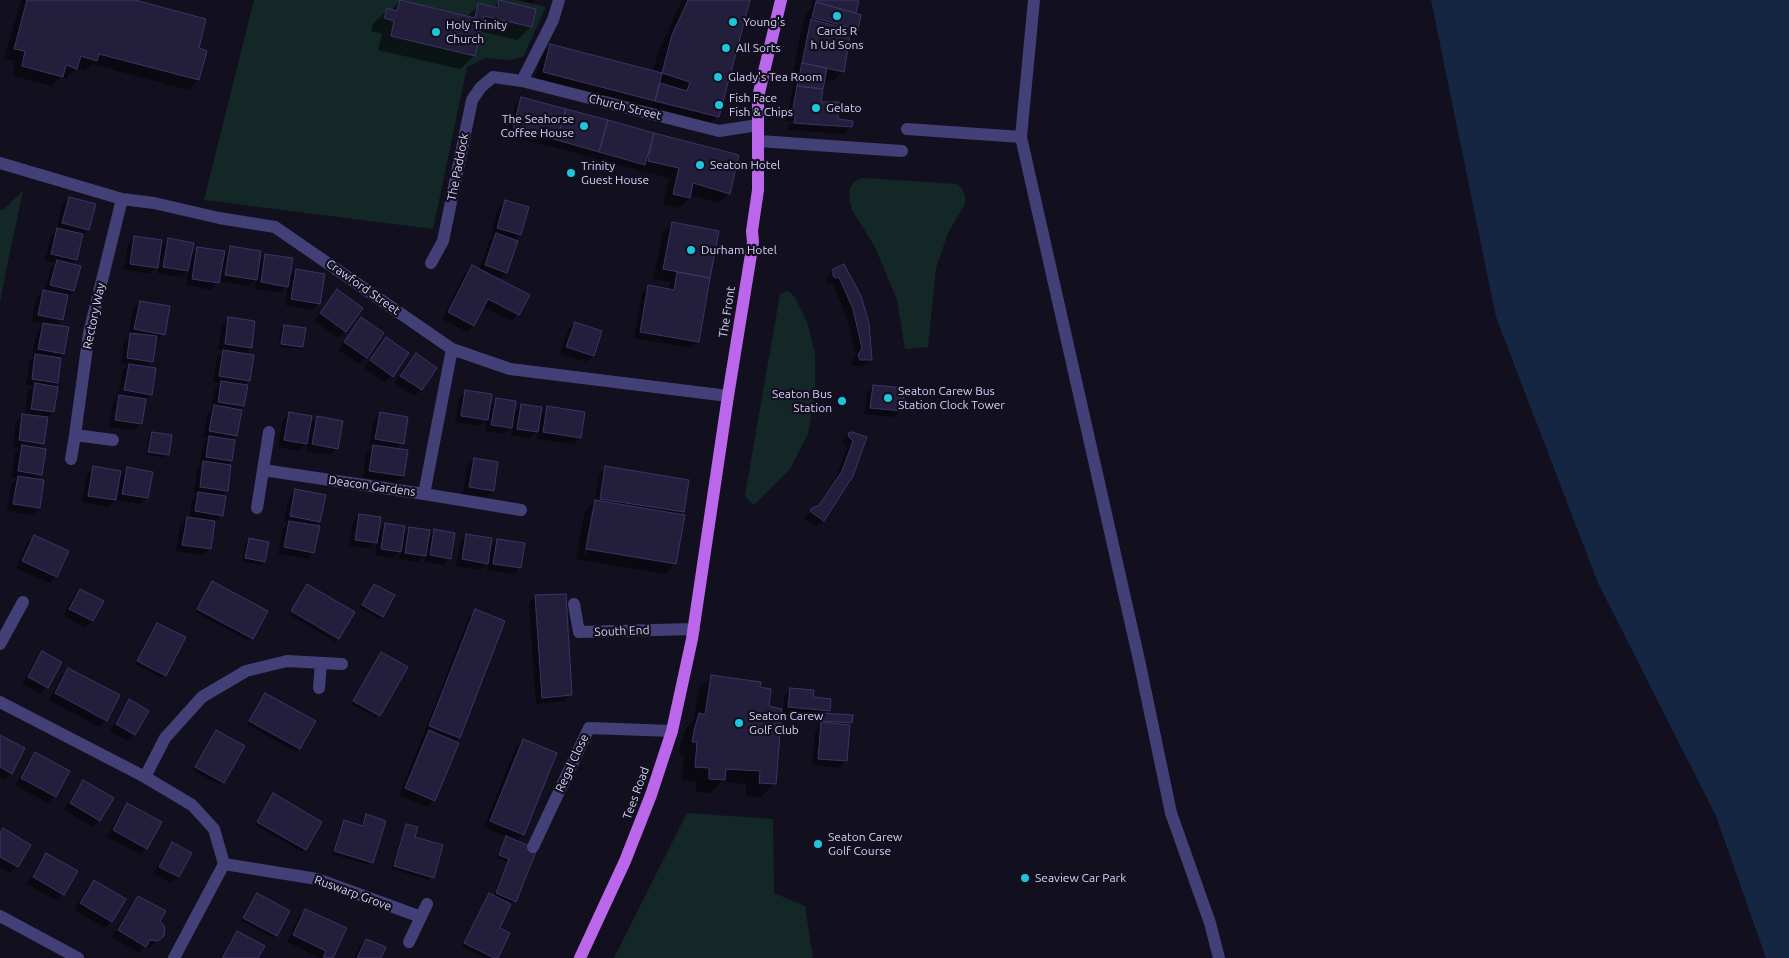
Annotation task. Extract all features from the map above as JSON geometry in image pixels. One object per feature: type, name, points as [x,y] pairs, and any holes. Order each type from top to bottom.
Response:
[{"type":"main road","name":"The Front","points":[[694,629],[752,242],[758,190],[758,97],[782,0]]},
{"type":"main road","name":"Tees Road","points":[[580,958],[625,861],[651,795],[672,731],[694,629]]},
{"type":"street","points":[[522,81],[553,20],[559,0]]},
{"type":"street","points":[[1034,0],[1021,137],[1172,813],[1210,923],[1219,958]]},
{"type":"street","name":"Church Street","points":[[493,77],[522,81],[719,131],[758,125]]},
{"type":"street","name":"The Paddock","points":[[431,263],[443,241],[472,100],[480,87],[493,77]]},
{"type":"street","points":[[907,129],[1021,137]]},
{"type":"street","points":[[759,141],[902,151]]},
{"type":"street","name":"Crawford Street","points":[[0,164],[122,198],[154,203],[219,218],[275,227],[452,349],[510,369],[728,396]]},
{"type":"street","name":"Rectory Way","points":[[71,459],[89,333],[122,198]]},
{"type":"street","name":"Deacon Gardens","points":[[263,470],[424,494],[452,349]]},
{"type":"street","points":[[257,508],[270,432]]},
{"type":"street","points":[[75,435],[113,440]]},
{"type":"street","points":[[424,494],[521,510]]},
{"type":"street","points":[[0,644],[23,602]]},
{"type":"street","name":"South End","points":[[574,604],[579,632],[694,629]]},
{"type":"street","points":[[145,777],[165,738],[202,697],[246,671],[287,661],[342,664]]},
{"type":"street","points":[[320,688],[321,663]]},
{"type":"street","points":[[0,702],[145,777],[192,805],[214,829],[224,864],[174,958]]},
{"type":"street","name":"Regal Close","points":[[533,847],[589,728],[672,731]]},
{"type":"street","name":"Ruswarp Grove","points":[[224,864],[317,878],[421,917]]},
{"type":"street","points":[[409,942],[428,904]]},
{"type":"street","points":[[0,916],[78,958]]},
{"type":"green space","points":[[254,0],[515,0],[546,7],[523,57],[509,60],[486,58],[467,67],[433,229],[204,200]]},
{"type":"green space","points":[[863,178],[956,184],[961,187],[965,195],[965,204],[948,233],[936,268],[928,347],[905,349],[897,300],[875,247],[852,210],[849,197],[850,188],[855,181]]},
{"type":"green space","points":[[23,191],[0,303],[0,209],[3,210]]},
{"type":"green space","points":[[788,291],[795,297],[808,325],[815,354],[815,393],[808,434],[790,469],[754,505],[745,495],[780,294]]},
{"type":"green space","points":[[687,813],[773,819],[774,893],[805,906],[813,958],[614,958]]},
{"type":"water","points":[[1431,0],[1789,0],[1789,958],[1766,958],[1716,816],[1598,583],[1496,317]]},
{"type":"building","points":[[27,0],[135,0],[206,19],[199,48],[207,51],[199,80],[99,54],[97,61],[81,56],[77,69],[66,65],[63,77],[22,66],[25,51],[14,49]]},
{"type":"building","name":"Holy Trinity Church","points":[[400,0],[475,18],[478,3],[498,8],[499,0],[536,9],[532,27],[484,16],[475,56],[391,36],[394,21],[384,18],[387,8],[397,11]]},
{"type":"building","points":[[688,0],[750,0],[719,117],[655,101],[660,83],[687,91],[690,82],[662,73],[672,35]]},
{"type":"building","points":[[817,0],[859,1],[856,13],[816,2]]},
{"type":"building","name":"Cards R h Ud Sons","points":[[816,2],[861,15],[858,30],[812,17]]},
{"type":"building","points":[[811,19],[851,30],[844,72],[802,63]]},
{"type":"building","points":[[550,44],[662,73],[655,101],[543,72]]},
{"type":"building","points":[[802,63],[827,68],[823,89],[797,86]]},
{"type":"building","name":"Gelato","points":[[797,86],[823,89],[821,102],[839,102],[838,119],[853,121],[852,127],[794,123],[795,115],[792,114]]},
{"type":"building","points":[[521,97],[566,109],[557,140],[513,128]]},
{"type":"building","points":[[566,109],[608,120],[599,152],[557,140]]},
{"type":"building","points":[[608,120],[654,133],[645,165],[599,152]]},
{"type":"building","name":"Seaton Hotel","points":[[654,133],[739,155],[730,194],[693,183],[690,198],[673,194],[679,168],[648,161]]},
{"type":"building","points":[[69,197],[96,204],[89,230],[62,223]]},
{"type":"building","points":[[505,200],[529,207],[521,235],[497,228]]},
{"type":"building","name":"Durham Hotel","points":[[672,222],[719,231],[710,278],[663,269]]},
{"type":"building","points":[[57,228],[83,234],[77,260],[51,254]]},
{"type":"building","points":[[496,233],[518,241],[507,273],[485,265]]},
{"type":"building","points":[[134,236],[162,240],[158,268],[130,264]]},
{"type":"building","points":[[168,238],[194,243],[188,271],[163,267]]},
{"type":"building","points":[[230,246],[261,251],[257,280],[225,275]]},
{"type":"building","points":[[197,247],[225,251],[219,283],[192,279]]},
{"type":"building","points":[[265,254],[293,258],[288,287],[261,282]]},
{"type":"building","points":[[57,260],[81,266],[74,291],[50,285]]},
{"type":"building","points":[[844,264],[861,296],[869,323],[872,360],[860,360],[858,355],[862,348],[853,309],[839,277],[835,278],[833,276],[833,269]]},
{"type":"building","points":[[472,265],[530,295],[519,315],[488,299],[474,326],[448,312]]},
{"type":"building","points":[[296,269],[325,274],[320,304],[291,299]]},
{"type":"building","points":[[677,272],[710,278],[699,342],[640,332],[648,285],[674,290]]},
{"type":"building","points":[[337,289],[363,308],[346,332],[320,313]]},
{"type":"building","points":[[43,290],[68,295],[63,320],[38,315]]},
{"type":"building","points":[[140,301],[170,306],[165,335],[134,329]]},
{"type":"building","points":[[228,317],[255,321],[252,348],[225,344]]},
{"type":"building","points":[[361,317],[384,333],[367,358],[344,342]]},
{"type":"building","points":[[575,322],[602,331],[594,356],[566,347]]},
{"type":"building","points":[[43,323],[69,327],[64,354],[38,349]]},
{"type":"building","points":[[284,325],[306,328],[303,347],[281,344]]},
{"type":"building","points":[[130,333],[157,336],[153,362],[127,358]]},
{"type":"building","points":[[386,337],[409,353],[393,377],[370,360]]},
{"type":"building","points":[[223,350],[254,355],[250,381],[219,376]]},
{"type":"building","points":[[416,353],[437,368],[422,390],[400,376]]},
{"type":"building","points":[[35,354],[61,358],[58,383],[32,379]]},
{"type":"building","points":[[129,364],[156,368],[152,395],[124,390]]},
{"type":"building","points":[[221,381],[248,385],[244,406],[218,402]]},
{"type":"building","points":[[35,383],[58,387],[54,412],[31,409]]},
{"type":"building","name":"Seaton Carew Bus Station Clock Tower","points":[[873,385],[905,388],[902,411],[870,408]]},
{"type":"building","points":[[465,390],[492,394],[488,420],[461,416]]},
{"type":"building","points":[[119,395],[146,399],[142,424],[115,420]]},
{"type":"building","points":[[496,398],[516,401],[512,428],[491,425]]},
{"type":"building","points":[[521,404],[542,407],[538,432],[517,429]]},
{"type":"building","points":[[214,405],[242,410],[237,436],[209,431]]},
{"type":"building","points":[[547,406],[585,412],[581,438],[543,432]]},
{"type":"building","points":[[289,412],[312,416],[307,444],[284,440]]},
{"type":"building","points":[[380,412],[408,417],[404,444],[375,439]]},
{"type":"building","points":[[22,414],[48,417],[44,444],[19,440]]},
{"type":"building","points":[[317,416],[343,421],[338,449],[312,444]]},
{"type":"building","points":[[152,432],[172,435],[169,455],[148,452]]},
{"type":"building","points":[[852,432],[867,437],[853,476],[824,521],[811,512],[811,509],[819,505],[842,471],[853,441],[848,433]]},
{"type":"building","points":[[209,436],[235,440],[232,461],[206,457]]},
{"type":"building","points":[[22,445],[46,449],[42,475],[18,471]]},
{"type":"building","points":[[373,445],[408,450],[404,476],[369,471]]},
{"type":"building","points":[[474,458],[498,462],[494,491],[469,487]]},
{"type":"building","points":[[203,461],[231,465],[228,491],[200,487]]},
{"type":"building","points":[[93,466],[121,471],[116,500],[88,496]]},
{"type":"building","points":[[605,466],[689,480],[684,512],[600,499]]},
{"type":"building","points":[[127,467],[153,472],[148,498],[122,494]]},
{"type":"building","points":[[18,476],[44,480],[40,508],[13,504]]},
{"type":"building","points":[[295,489],[326,495],[320,522],[290,516]]},
{"type":"building","points":[[198,492],[226,496],[223,516],[195,511]]},
{"type":"building","points":[[595,500],[685,515],[676,564],[586,549]]},
{"type":"building","points":[[359,514],[381,517],[377,543],[355,540]]},
{"type":"building","points":[[187,517],[215,521],[211,549],[182,545]]},
{"type":"building","points":[[289,521],[320,526],[314,553],[284,547]]},
{"type":"building","points":[[385,523],[405,526],[401,552],[381,549]]},
{"type":"building","points":[[409,527],[430,530],[426,556],[405,553]]},
{"type":"building","points":[[434,529],[455,533],[451,559],[430,555]]},
{"type":"building","points":[[466,534],[492,538],[488,564],[462,559]]},
{"type":"building","points":[[34,535],[69,551],[57,577],[22,561]]},
{"type":"building","points":[[249,538],[269,542],[265,562],[245,558]]},
{"type":"building","points":[[497,539],[525,543],[521,568],[493,564]]},
{"type":"building","points":[[212,581],[268,611],[253,639],[197,609]]},
{"type":"building","points":[[307,584],[355,612],[339,639],[291,611]]},
{"type":"building","points":[[374,584],[395,595],[383,617],[362,605]]},
{"type":"building","points":[[80,589],[104,601],[93,621],[69,609]]},
{"type":"building","points":[[566,594],[572,695],[542,698],[535,595]]},
{"type":"building","points":[[475,609],[505,621],[460,738],[429,726]]},
{"type":"building","points":[[157,623],[186,637],[166,676],[137,661]]},
{"type":"building","points":[[42,651],[62,662],[48,688],[28,677]]},
{"type":"building","points":[[381,652],[408,667],[380,716],[353,701]]},
{"type":"building","points":[[68,668],[120,695],[107,721],[55,693]]},
{"type":"building","name":"Seaton Carew Golf Club","points":[[711,675],[761,682],[760,687],[771,689],[769,706],[782,709],[776,784],[759,783],[760,771],[726,769],[725,780],[709,779],[709,768],[695,767],[697,742],[692,742],[699,713],[705,715]]},
{"type":"building","points":[[790,688],[814,690],[813,697],[831,699],[830,711],[788,707]]},
{"type":"building","points":[[265,693],[316,721],[300,749],[249,721]]},
{"type":"building","points":[[129,699],[149,711],[135,735],[116,724]]},
{"type":"building","points":[[823,713],[853,715],[852,723],[822,721]]},
{"type":"building","points":[[821,722],[850,725],[847,761],[818,759]]},
{"type":"building","points":[[216,730],[245,746],[224,783],[195,767]]},
{"type":"building","points":[[429,730],[459,743],[435,801],[405,788]]},
{"type":"building","points":[[0,735],[25,748],[12,774],[0,767]]},
{"type":"building","points":[[523,739],[557,753],[524,835],[490,821]]},
{"type":"building","points":[[35,752],[70,771],[56,797],[21,778]]},
{"type":"building","points":[[83,780],[114,798],[100,821],[70,803]]},
{"type":"building","points":[[273,793],[322,822],[306,850],[257,822]]},
{"type":"building","points":[[127,803],[162,822],[147,849],[113,830]]},
{"type":"building","points":[[366,814],[386,821],[373,863],[334,851],[344,820],[363,826]]},
{"type":"building","points":[[406,824],[418,827],[415,837],[443,845],[434,878],[394,866]]},
{"type":"building","points":[[3,828],[31,845],[18,867],[0,857],[0,833]]},
{"type":"building","points":[[506,836],[537,849],[516,902],[496,893],[509,859],[499,855]]},
{"type":"building","points":[[172,842],[192,853],[179,877],[159,867]]},
{"type":"building","points":[[46,853],[78,871],[64,895],[33,877]]},
{"type":"building","points":[[94,880],[126,899],[112,922],[80,903]]},
{"type":"building","points":[[257,893],[290,911],[277,936],[243,918]]},
{"type":"building","points":[[489,893],[511,904],[500,928],[510,933],[498,958],[494,958],[464,943]]},
{"type":"building","points":[[138,896],[166,911],[160,921],[165,927],[164,936],[158,941],[150,940],[146,947],[118,930]]},
{"type":"building","points":[[305,909],[347,928],[333,958],[323,957],[326,951],[293,935]]},
{"type":"building","points":[[237,931],[265,946],[258,958],[222,958]]},
{"type":"building","points":[[366,939],[386,947],[381,958],[357,958]]},
{"type":"place","name":"Cards R h Ud Sons","points":[[837,16]]},
{"type":"place","name":"Young's","points":[[733,22]]},
{"type":"place","name":"Holy Trinity Church","points":[[436,32]]},
{"type":"place","name":"All Sorts","points":[[726,48]]},
{"type":"place","name":"Glady's Tea Room","points":[[718,77]]},
{"type":"place","name":"Fish Face Fish & Chips","points":[[719,105]]},
{"type":"place","name":"Gelato","points":[[816,108]]},
{"type":"place","name":"The Seahorse Coffee House","points":[[584,126]]},
{"type":"place","name":"Seaton Hotel","points":[[700,165]]},
{"type":"place","name":"Trinity Guest House","points":[[571,173]]},
{"type":"place","name":"Durham Hotel","points":[[691,250]]},
{"type":"place","name":"Seaton Carew Bus Station Clock Tower","points":[[888,398]]},
{"type":"place","name":"Seaton Bus Station","points":[[842,401]]},
{"type":"place","name":"Seaton Carew Golf Club","points":[[739,723]]},
{"type":"place","name":"Seaton Carew Golf Course","points":[[818,844]]},
{"type":"place","name":"Seaview Car Park","points":[[1025,878]]}]
